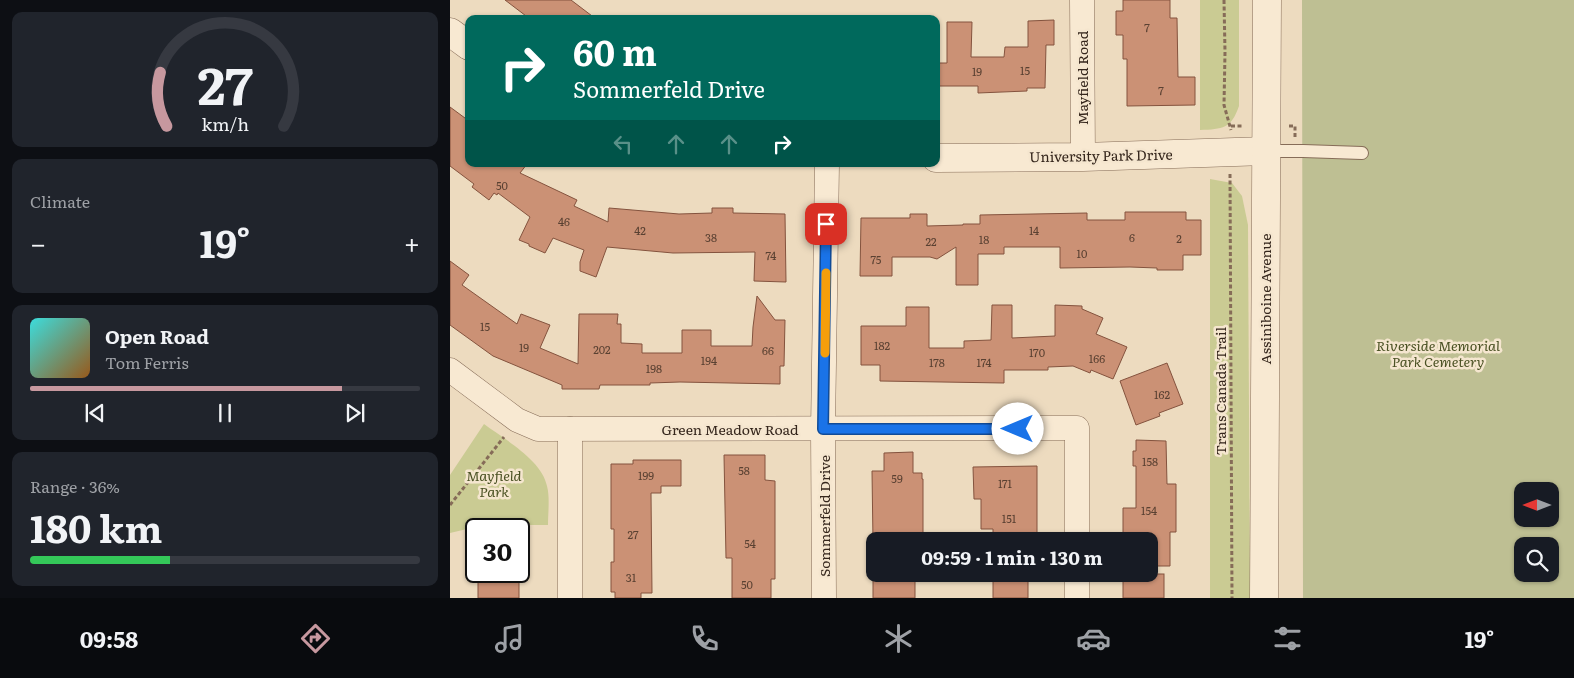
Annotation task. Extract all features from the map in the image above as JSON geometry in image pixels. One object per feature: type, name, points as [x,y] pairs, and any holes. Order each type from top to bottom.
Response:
[{"type":"street","name":"Mayfield Road","points":[[1082,0],[1083,157]]},
{"type":"street","name":"Assiniboine Avenue","points":[[1264,598],[1267,0]]},
{"type":"street","points":[[450,32],[465,43]]},
{"type":"street","name":"University Park Drive","points":[[940,158],[1083,157],[1266,151]]},
{"type":"street","name":"Sommerfeld Drive","points":[[824,598],[823,429],[827,167]]},
{"type":"street","name":"Green Meadow Road","points":[[450,370],[517,420],[538,429],[1077,428],[1077,532]]},
{"type":"street","points":[[570,429],[570,598]]},
{"type":"street","points":[[1077,582],[1077,598]]},
{"type":"lane","points":[[1266,151],[1362,153]]},
{"type":"path","points":[[1224,0],[1224,105],[1231,126]]},
{"type":"path","name":"Trans Canada Trail","points":[[1230,184],[1232,598]]},
{"type":"path","points":[[450,505],[517,420]]},
{"type":"green space","points":[[1200,0],[1239,0],[1239,106],[1233,119],[1225,126],[1200,130]]},
{"type":"green space","name":"Riverside Memorial Park Cemetery","points":[[1302,0],[1574,0],[1574,598],[1303,598]]},
{"type":"green space","points":[[1210,179],[1232,183],[1242,196],[1248,225],[1250,598],[1210,598]]},
{"type":"green space","name":"Mayfield Park","points":[[484,424],[521,451],[538,467],[544,476],[548,495],[548,525],[530,525],[530,518],[465,518],[465,529],[450,533],[450,475]]},
{"type":"building","points":[[505,0],[571,0],[591,15],[525,15]]},
{"type":"building","points":[[1123,0],[1170,0],[1170,18],[1177,18],[1178,77],[1195,77],[1195,105],[1127,106],[1127,59],[1123,59],[1123,35],[1116,35],[1116,11],[1123,11]]},
{"type":"building","points":[[1054,20],[1054,45],[1046,45],[1045,88],[1027,88],[1027,91],[978,93],[978,86],[940,86],[940,63],[947,63],[947,22],[972,22],[971,57],[1004,57],[1005,47],[1028,47],[1028,21]]},
{"type":"building","points":[[450,107],[465,118],[465,167],[525,167],[520,173],[577,200],[574,206],[608,222],[609,208],[679,214],[712,213],[712,208],[733,208],[733,213],[785,214],[786,282],[754,281],[755,252],[673,253],[607,247],[596,277],[580,271],[580,262],[584,250],[553,238],[545,253],[519,240],[530,217],[498,193],[497,195],[494,193],[489,200],[472,187],[474,184],[450,166]]},
{"type":"building","points":[[1125,212],[1186,212],[1186,220],[1201,220],[1201,255],[1183,255],[1183,270],[1130,267],[1060,268],[1060,247],[1004,247],[1004,254],[978,254],[978,285],[956,285],[956,247],[937,259],[930,257],[892,257],[892,276],[860,276],[861,218],[910,218],[910,214],[927,214],[927,226],[980,224],[980,215],[1087,213],[1087,220],[1125,220]]},
{"type":"building","points":[[450,261],[469,275],[462,285],[517,324],[521,314],[550,325],[540,348],[578,364],[579,314],[618,314],[617,324],[621,324],[621,343],[642,344],[642,353],[682,353],[682,330],[711,330],[711,346],[752,346],[757,296],[775,320],[785,320],[784,366],[780,366],[780,384],[680,382],[650,383],[650,385],[600,385],[599,389],[562,389],[562,385],[493,356],[450,325]]},
{"type":"building","points":[[992,305],[1012,305],[1012,338],[1055,336],[1055,305],[1082,306],[1082,309],[1103,318],[1096,334],[1127,347],[1113,379],[1091,370],[1090,373],[1073,366],[1048,367],[1048,370],[1004,370],[1004,383],[880,381],[880,365],[861,365],[861,326],[906,326],[906,307],[929,307],[929,348],[964,348],[964,341],[991,340]]},
{"type":"building","points":[[1167,363],[1183,404],[1159,413],[1160,416],[1136,425],[1120,381]]},
{"type":"building","points":[[1136,440],[1166,441],[1167,484],[1176,484],[1176,532],[1170,532],[1170,566],[1158,566],[1158,532],[1123,532],[1123,508],[1136,508],[1136,466],[1133,466],[1133,451],[1136,451]]},
{"type":"building","points":[[913,452],[913,473],[922,473],[923,479],[923,532],[873,532],[872,471],[884,471],[884,453]]},
{"type":"building","points":[[724,455],[765,455],[765,480],[775,481],[775,579],[771,579],[771,598],[732,598],[732,558],[726,558]]},
{"type":"building","points":[[633,460],[681,460],[681,486],[661,486],[661,493],[651,493],[652,593],[641,593],[641,598],[615,598],[615,592],[611,592],[611,562],[614,562],[614,529],[611,529],[611,464],[633,464]]},
{"type":"building","points":[[1037,466],[1037,532],[993,532],[993,529],[981,529],[981,499],[974,499],[973,467]]},
{"type":"building","points":[[1158,574],[1164,574],[1164,598],[1123,598],[1123,582],[1158,582]]},
{"type":"building","points":[[873,582],[915,582],[915,598],[873,598]]},
{"type":"building","points":[[993,582],[1028,582],[1028,598],[993,598]]},
{"type":"building","points":[[478,583],[519,583],[519,598],[478,598]]},
{"type":"slow traffic","points":[[825,353],[826,273]]},
{"type":"route","points":[[826,224],[823,429],[1018,429]]}]
